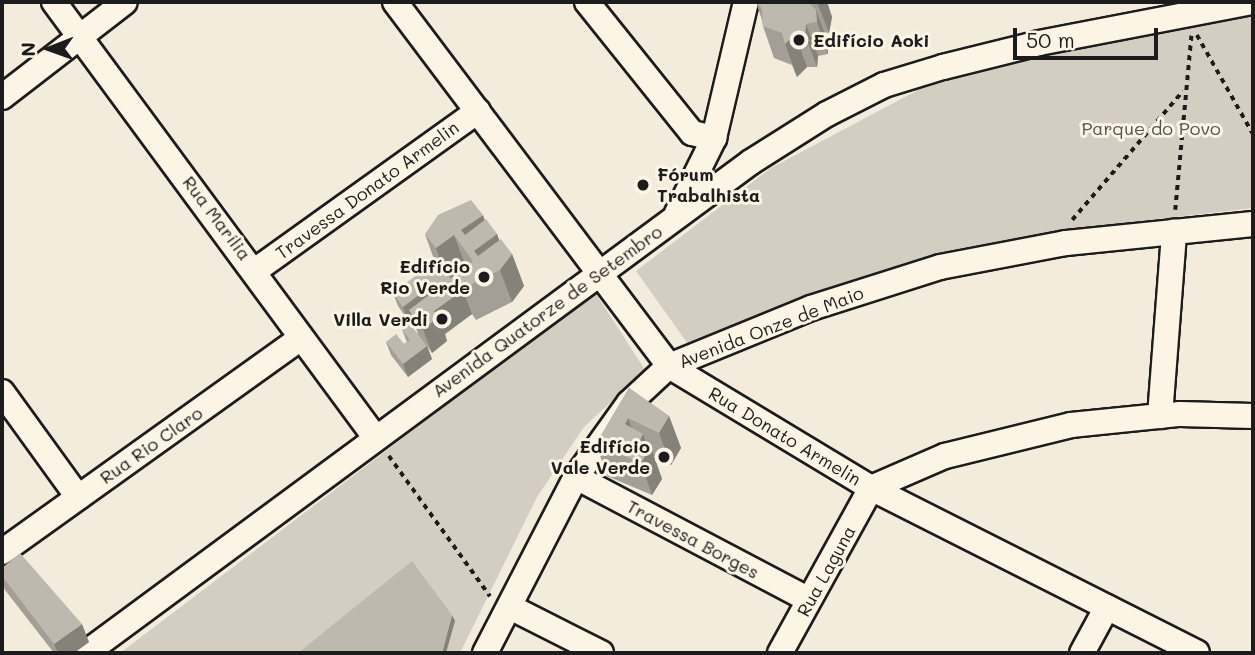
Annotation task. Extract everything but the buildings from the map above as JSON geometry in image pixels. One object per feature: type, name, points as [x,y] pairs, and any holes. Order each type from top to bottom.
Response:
[{"type":"street","name":"Rua Marília","points":[[54,2],[256,270],[375,437]]},
{"type":"street","points":[[2,97],[125,2]]},
{"type":"street","name":"Rua Donato Armelin","points":[[395,2],[669,366],[871,488],[1197,653]]},
{"type":"street","points":[[587,2],[692,134],[714,138],[726,158],[751,162]]},
{"type":"street","points":[[674,218],[714,138],[746,2]]},
{"type":"street","name":"Avenida Quatorze de Setembro","points":[[86,653],[375,437],[751,162],[884,85],[1039,43],[1189,8],[1252,2]]},
{"type":"street","name":"Travessa Donato Armelin","points":[[256,270],[478,111]]},
{"type":"street","points":[[1160,416],[1174,224]]},
{"type":"street","name":"Avenida Onze de Maio","points":[[485,653],[500,601],[576,477],[629,404],[669,366],[811,308],[940,267],[1174,224],[1214,230],[1253,224]]},
{"type":"street","points":[[1214,230],[1253,236]]},
{"type":"street","name":"Rua Rio Claro","points":[[2,552],[302,338]]},
{"type":"street","points":[[2,392],[78,497]]},
{"type":"street","points":[[871,488],[945,456],[1071,425],[1160,416],[1253,416]]},
{"type":"street","name":"Travessa Borges","points":[[576,477],[809,600]]},
{"type":"street","name":"Rua Laguna","points":[[780,653],[871,488]]},
{"type":"street","points":[[500,601],[601,653]]},
{"type":"street","points":[[1082,653],[1107,607]]},
{"type":"path","points":[[1174,224],[1193,27],[1253,134]]},
{"type":"path","points":[[1064,230],[1185,89]]},
{"type":"path","points":[[375,437],[500,601]]},
{"type":"green space","name":"Parque do Povo","points":[[1253,15],[1253,208],[1064,230],[937,253],[802,296],[688,344],[636,271],[771,168],[922,88],[1036,57]]},
{"type":"green space","points":[[595,292],[645,370],[584,427],[537,497],[460,653],[120,653]]},
{"type":"place","name":"Edifício Aoki","points":[[799,40]]},
{"type":"place","name":"Fórum Trabalhista","points":[[643,185]]},
{"type":"place","name":"Edifício Rio Verde","points":[[484,277]]},
{"type":"place","name":"Villa Verdi","points":[[442,319]]},
{"type":"place","name":"Edifício Vale Verde","points":[[664,457]]}]
